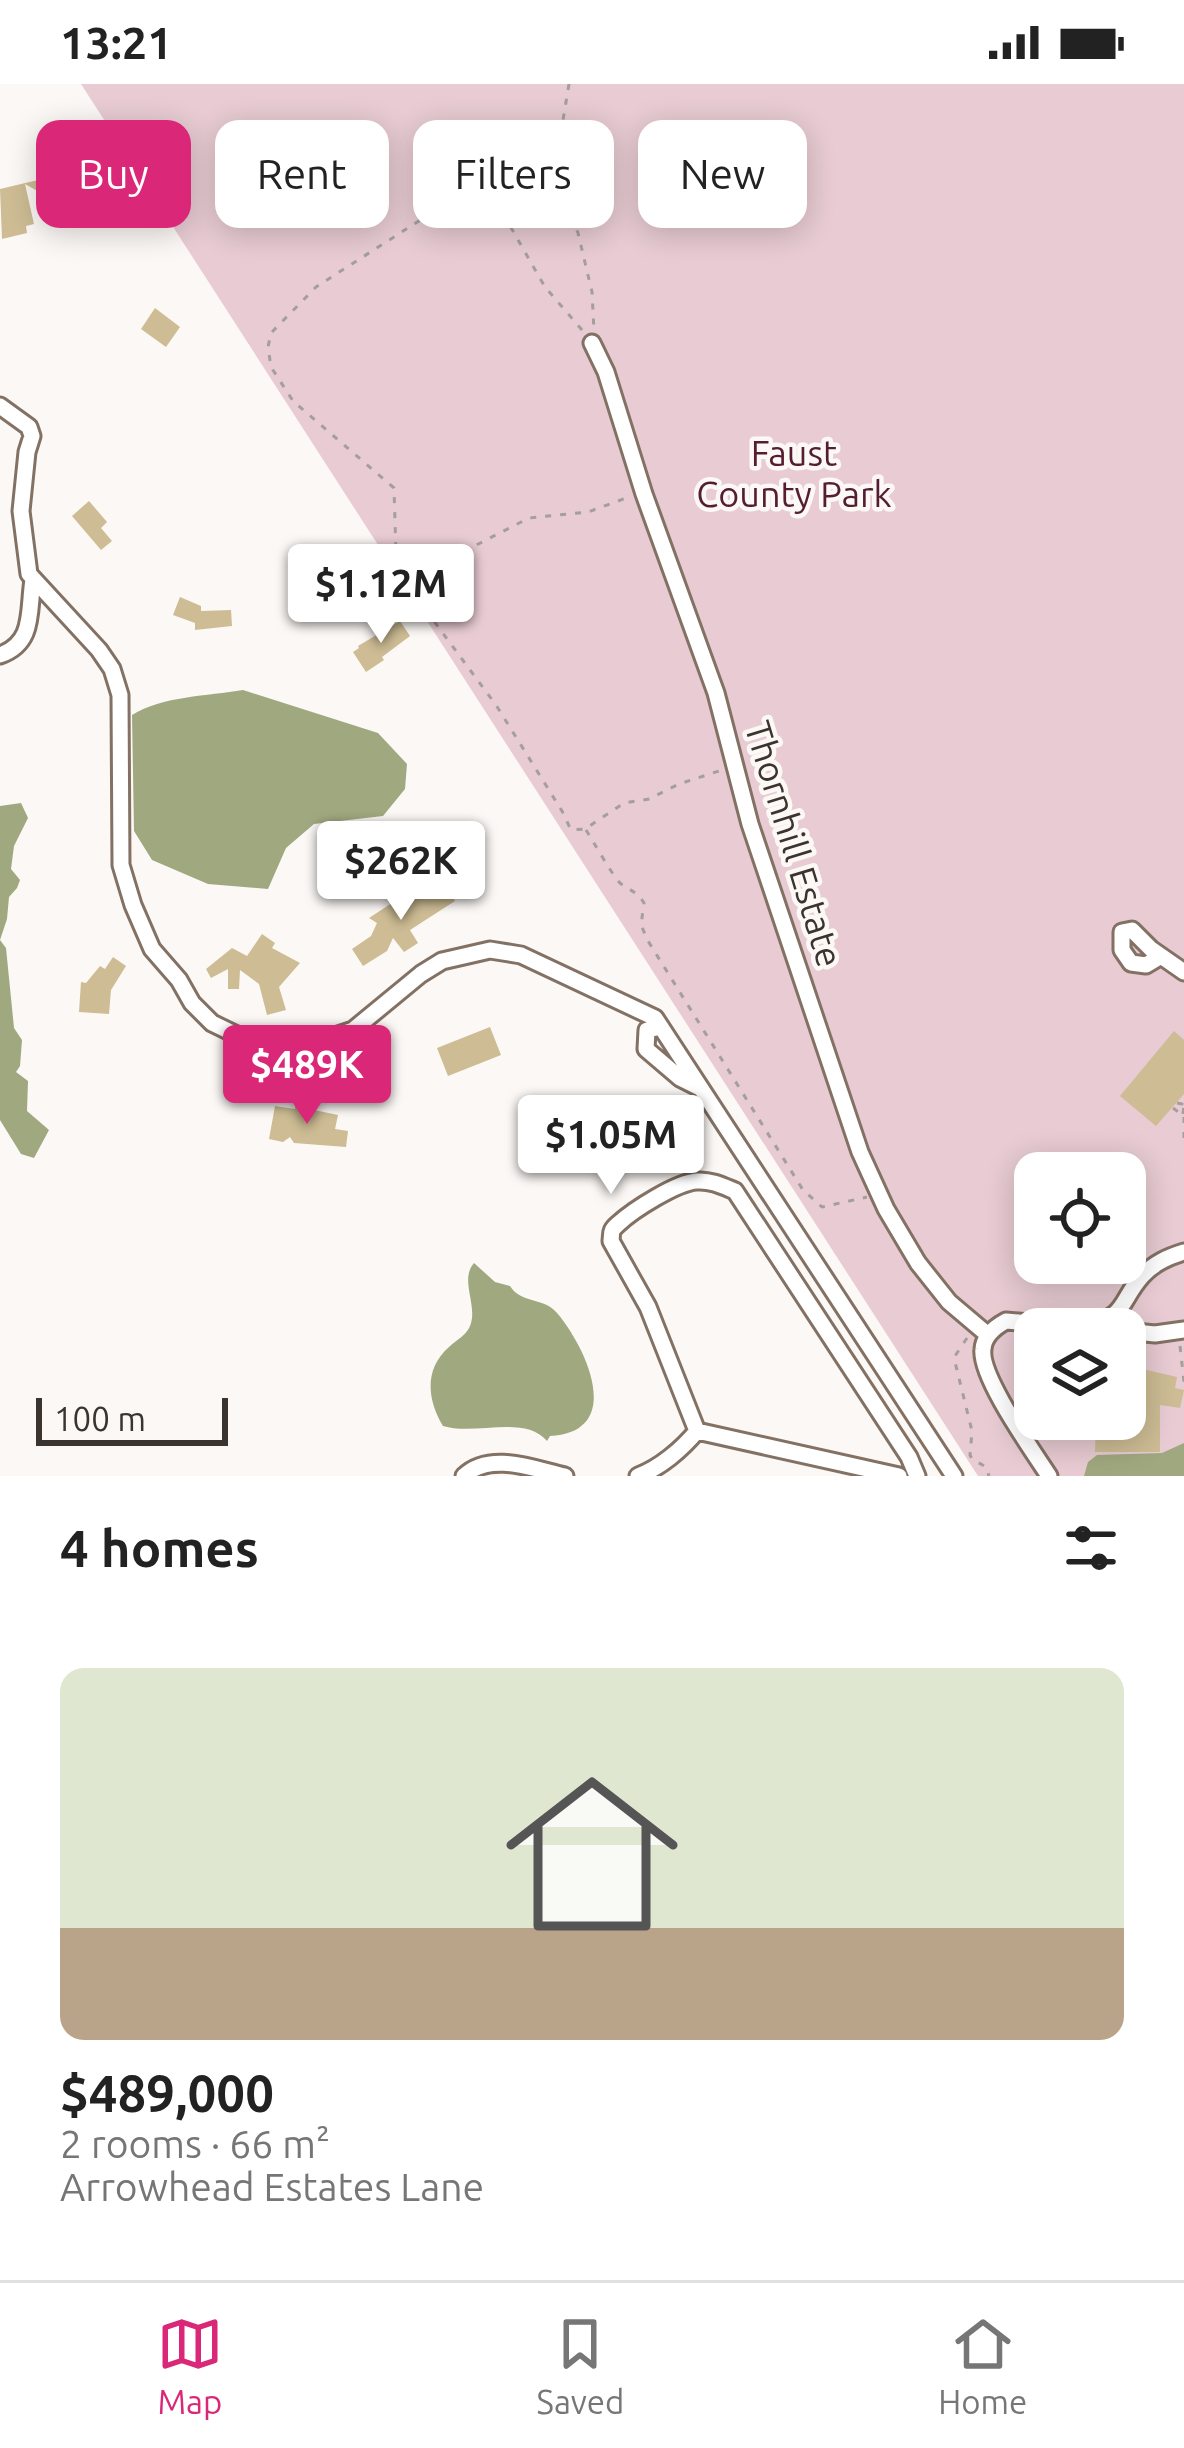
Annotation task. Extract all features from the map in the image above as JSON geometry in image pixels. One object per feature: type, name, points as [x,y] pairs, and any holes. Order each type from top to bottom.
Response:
[{"type":"street","name":"Thornhill Estate","points":[[592,343],[716,692],[750,824],[860,1152],[918,1263],[980,1334]]},
{"type":"street","points":[[0,406],[28,427],[32,436],[21,511],[29,574],[99,650],[121,695],[121,865],[152,950],[192,1003],[212,1023],[247,1040],[317,1042],[353,1030],[442,961],[490,950],[521,955],[655,1018],[954,1476]]},
{"type":"street","points":[[0,655],[15,650],[25,636],[33,580]]},
{"type":"street","points":[[29,625],[41,615],[63,612]]},
{"type":"street","points":[[1161,956],[1184,972]]},
{"type":"street","points":[[661,1028],[647,1030],[646,1049],[680,1078],[702,1089]]},
{"type":"street","points":[[697,1431],[648,1307],[610,1234],[652,1201],[688,1181],[705,1180],[735,1191],[917,1476]]},
{"type":"street","points":[[1121,1308],[1140,1278],[1159,1261],[1184,1252]]},
{"type":"street","points":[[1014,1322],[980,1334],[982,1350],[988,1375],[1049,1476]]},
{"type":"street","points":[[1146,1333],[1182,1331]]},
{"type":"street","points":[[638,1476],[673,1455],[697,1431]]},
{"type":"street","points":[[697,1431],[899,1476]]},
{"type":"street","points":[[464,1476],[472,1468],[506,1463],[565,1476]]},
{"type":"path","points":[[569,84],[561,132],[562,194],[578,233],[592,292],[592,343]]},
{"type":"path","points":[[592,343],[545,287],[494,198],[453,199],[316,286],[271,333],[268,347],[271,367],[293,401],[394,488],[396,554],[408,580],[496,705],[571,830],[585,829],[624,803],[649,799],[735,766]]},
{"type":"path","points":[[408,580],[529,518],[588,512],[643,492]]},
{"type":"path","points":[[585,829],[618,882],[637,891],[644,903],[641,925],[648,941],[803,1190],[822,1207],[879,1193]]},
{"type":"path","points":[[1179,1103],[1184,1141]]},
{"type":"path","points":[[1182,1331],[1184,1382]]},
{"type":"path","points":[[980,1334],[962,1343],[955,1362],[972,1431],[971,1459],[986,1467],[989,1476]]},
{"type":"green space","name":"Faust County Park","points":[[81,84],[1184,84],[1184,1476],[978,1476],[174,228],[191,228],[191,120],[104,120]]},
{"type":"shaded area","points":[[243,690],[378,733],[407,764],[405,789],[383,816],[314,824],[286,848],[268,889],[208,884],[152,860],[134,831],[132,715],[171,700]]},
{"type":"shaded area","points":[[21,803],[28,818],[14,846],[11,869],[20,880],[9,897],[0,940],[0,806]]},
{"type":"shaded area","points":[[0,940],[6,948],[14,1028],[22,1040],[16,1072],[28,1081],[27,1111],[49,1130],[34,1158],[21,1154],[0,1120]]},
{"type":"shaded area","points":[[474,1263],[495,1282],[552,1308],[579,1346],[593,1386],[593,1404],[587,1420],[573,1431],[547,1441],[538,1433],[513,1427],[443,1426],[431,1395],[432,1375],[441,1356],[471,1323],[468,1275]]},
{"type":"shaded area","points":[[1184,1443],[1184,1476],[1084,1476],[1088,1462],[1097,1455],[1162,1453]]},
{"type":"building","points":[[36,180],[36,190],[25,184],[34,224],[26,226],[27,233],[2,239],[0,189]]},
{"type":"building","points":[[155,308],[180,327],[166,347],[141,329]]},
{"type":"building","points":[[89,501],[107,522],[101,528],[112,541],[101,550],[72,516]]},
{"type":"building","points":[[180,597],[201,606],[201,611],[231,610],[232,626],[195,630],[195,623],[173,615]]},
{"type":"building","points":[[400,621],[410,636],[366,672],[353,652]]},
{"type":"building","points":[[444,884],[455,901],[410,930],[418,943],[404,952],[393,938],[387,951],[363,966],[352,949],[371,936],[377,923],[369,918],[398,899],[402,905]]},
{"type":"building","points":[[262,934],[275,943],[272,948],[300,963],[279,987],[286,1010],[267,1015],[259,984],[240,970],[239,989],[228,989],[228,969],[211,978],[206,969],[232,948],[247,956]]},
{"type":"building","points":[[113,957],[126,966],[111,990],[109,1014],[79,1012],[81,982],[86,983],[100,966],[105,969]]},
{"type":"building","points":[[490,1027],[501,1055],[448,1076],[437,1048]]},
{"type":"building","points":[[1174,1031],[1184,1040],[1184,1094],[1156,1126],[1120,1096]]},
{"type":"building","points":[[275,1106],[338,1115],[335,1129],[348,1131],[346,1147],[294,1143],[290,1137],[283,1142],[269,1139]]},
{"type":"building","points":[[1146,1370],[1177,1377],[1175,1388],[1184,1390],[1180,1408],[1160,1405],[1160,1452],[1095,1452],[1095,1440],[1146,1440]]}]
